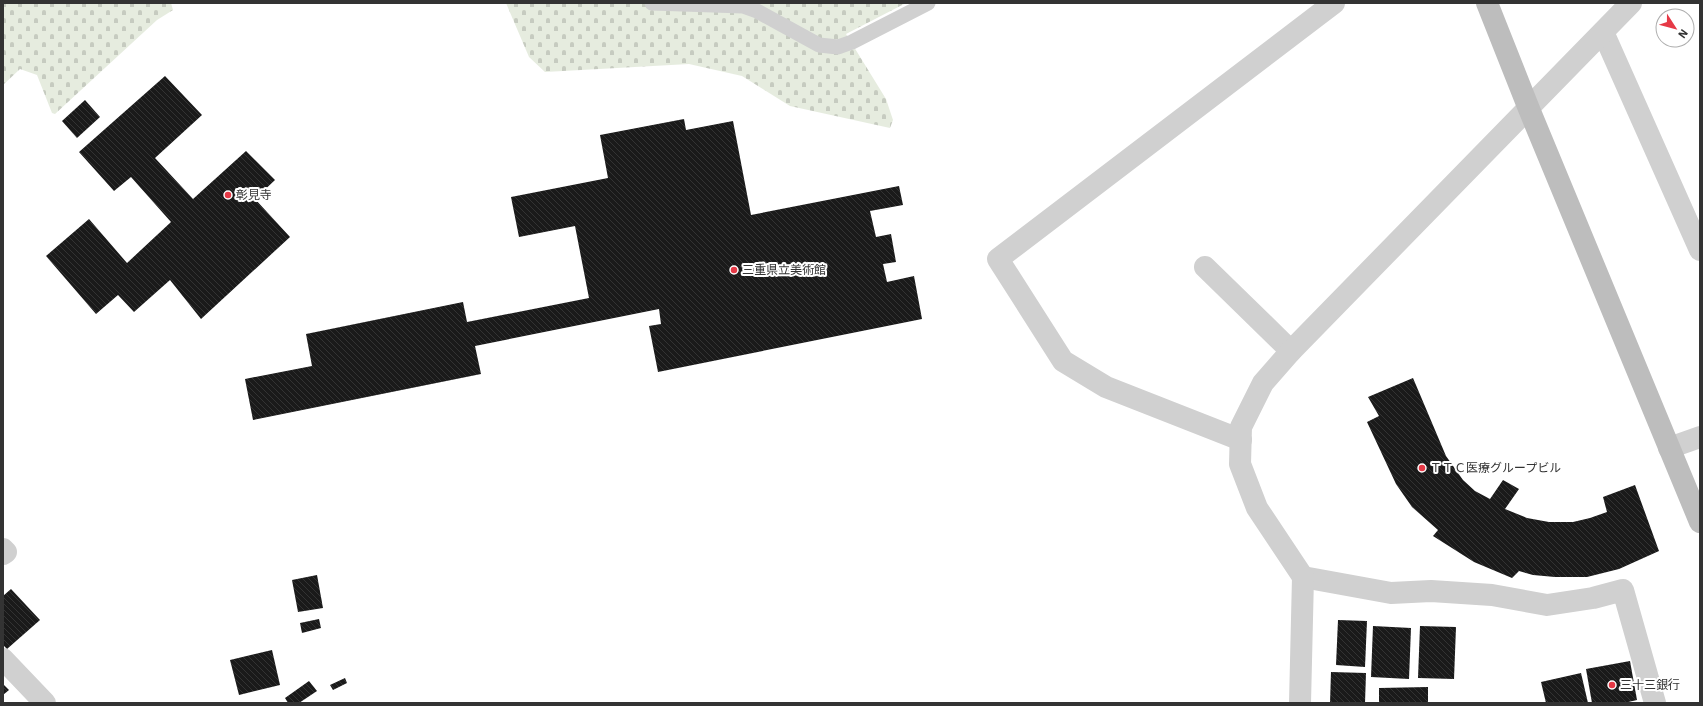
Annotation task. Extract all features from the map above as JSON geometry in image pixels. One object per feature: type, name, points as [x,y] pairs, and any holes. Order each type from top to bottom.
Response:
[{"type":"street","points":[[1241,440],[1106,387],[1063,361],[998,258],[1334,3]]},
{"type":"street","points":[[1487,3],[1529,109],[1700,522]]},
{"type":"street","points":[[1300,703],[1303,577],[1257,508],[1240,464],[1241,427],[1263,383],[1291,351],[1631,3]]},
{"type":"street","points":[[1603,32],[1700,250]]},
{"type":"street","points":[[1205,267],[1291,351]]},
{"type":"street","points":[[1669,448],[1700,437]]},
{"type":"street","points":[[3,549],[6,552],[3,554]]},
{"type":"street","points":[[1303,577],[1391,593],[1431,591],[1484,594],[1547,605],[1593,598],[1623,590],[1655,703]]},
{"type":"street","points":[[3,659],[45,703]]},
{"type":"lane","points":[[652,3],[743,6],[757,11],[819,46],[838,47],[852,42],[928,3]]},
{"type":"green space","points":[[3,3],[171,3],[173,10],[157,20],[55,114],[52,113],[37,75],[20,69],[3,85]]},
{"type":"green space","points":[[506,3],[906,3],[846,34],[886,99],[893,120],[890,128],[790,106],[742,76],[689,64],[545,72],[529,57]]},
{"type":"building","name":"彰見寺","points":[[165,76],[202,115],[155,158],[193,199],[246,151],[275,180],[255,199],[290,237],[201,319],[170,280],[134,312],[118,295],[96,314],[46,256],[89,219],[127,263],[171,222],[131,177],[114,191],[79,152]]},
{"type":"building","points":[[85,100],[100,117],[77,138],[62,121]]},
{"type":"building","name":"三重県立美術館","points":[[684,119],[686,130],[733,121],[751,215],[899,186],[903,205],[870,211],[876,237],[891,234],[896,262],[883,264],[887,282],[914,276],[922,319],[658,372],[649,326],[661,324],[659,309],[475,346],[481,374],[253,420],[245,379],[312,366],[306,334],[463,302],[467,322],[589,298],[575,226],[519,237],[511,197],[608,178],[600,135]]},
{"type":"building","name":"ＴＴＣ医療グループビル","points":[[1413,378],[1446,456],[1463,480],[1475,491],[1490,499],[1503,480],[1519,489],[1505,509],[1527,518],[1549,522],[1573,522],[1607,512],[1603,497],[1635,485],[1659,551],[1619,569],[1587,577],[1555,577],[1533,575],[1519,571],[1512,578],[1474,562],[1433,536],[1438,530],[1412,507],[1396,484],[1367,422],[1379,416],[1368,397]]},
{"type":"building","points":[[317,575],[323,608],[298,612],[292,580]]},
{"type":"building","points":[[11,589],[40,620],[7,649],[3,645],[3,596]]},
{"type":"building","points":[[319,619],[321,628],[302,633],[300,623]]},
{"type":"building","points":[[1338,620],[1367,621],[1365,667],[1336,665]]},
{"type":"building","points":[[1373,626],[1411,628],[1409,679],[1371,677]]},
{"type":"building","points":[[1420,626],[1456,627],[1454,679],[1418,678]]},
{"type":"building","points":[[272,650],[280,685],[239,695],[230,660]]},
{"type":"building","name":"三十三銀行","points":[[1630,661],[1637,700],[1624,703],[1592,703],[1586,669]]},
{"type":"building","points":[[1331,672],[1366,673],[1365,703],[1330,703]]},
{"type":"building","points":[[1581,673],[1588,703],[1546,703],[1541,682]]},
{"type":"building","points":[[345,678],[347,683],[333,690],[330,685]]},
{"type":"building","points":[[309,681],[317,691],[299,703],[288,703],[285,698]]},
{"type":"building","points":[[3,684],[9,690],[3,695]]},
{"type":"building","points":[[1428,687],[1428,703],[1379,703],[1379,688]]},
{"type":"place","name":"彰見寺","points":[[228,195]]},
{"type":"place","name":"三重県立美術館","points":[[734,270]]},
{"type":"place","name":"ＴＴＣ医療グループビル","points":[[1422,468]]},
{"type":"place","name":"三十三銀行","points":[[1612,685]]}]
